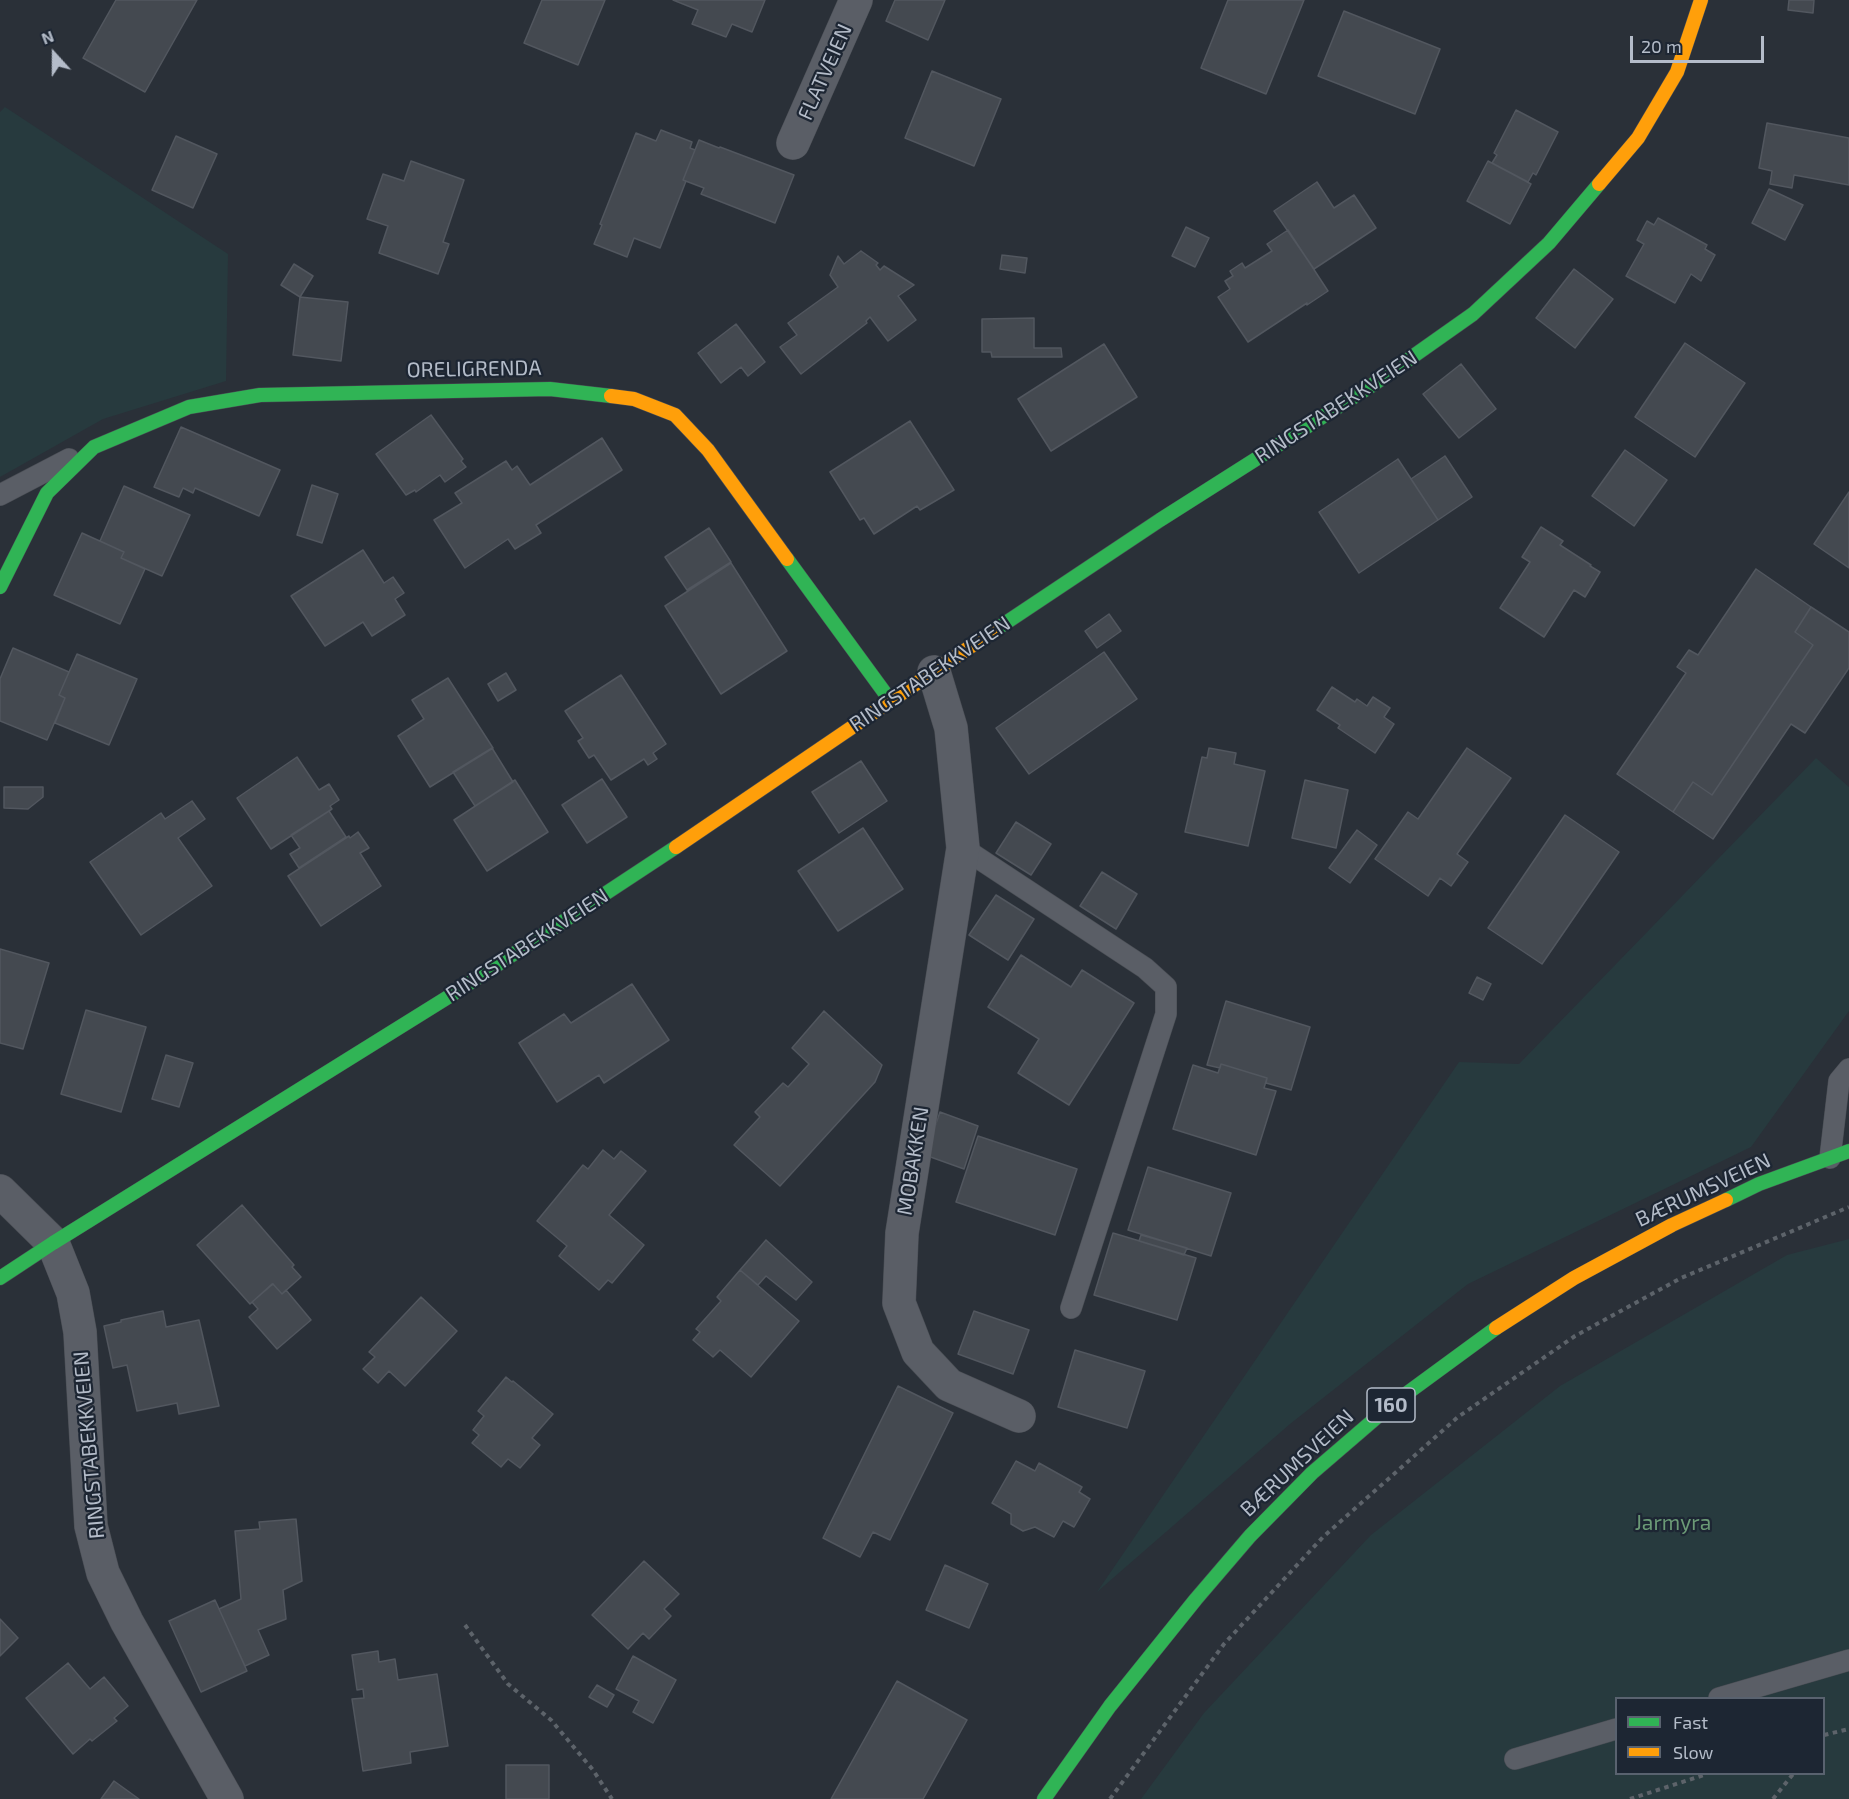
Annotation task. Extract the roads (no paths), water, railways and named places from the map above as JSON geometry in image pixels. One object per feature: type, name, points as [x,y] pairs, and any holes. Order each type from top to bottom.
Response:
[{"type":"street","name":"FLATVEIEN","points":[[794,143],[856,0]]},
{"type":"street","name":"RINGSTABEKKVEIEN","points":[[0,1278],[52,1243],[453,994],[711,824],[890,700],[1160,520],[1371,386],[1473,314],[1550,243],[1638,138],[1677,72],[1701,0]]},
{"type":"street","name":"ORELIGRENDA","points":[[0,587],[47,492],[94,447],[189,407],[260,395],[550,389],[634,399],[675,415],[708,450],[890,700]]},
{"type":"street","name":"MOBAKKEN","points":[[934,672],[951,728],[963,848],[902,1233],[899,1303],[918,1352],[949,1385],[1019,1416]]},
{"type":"street","name":"BÆRUMSVEIEN","points":[[1044,1799],[1110,1706],[1196,1599],[1243,1545],[1312,1473],[1391,1405],[1479,1339],[1574,1278],[1672,1225],[1759,1184],[1840,1154]]},
{"type":"street","points":[[0,1191],[52,1243]]},
{"type":"street","name":"RINGSTABEKKVEIEN","points":[[52,1243],[73,1293],[80,1332],[91,1526],[103,1573],[127,1622],[226,1799]]},
{"type":"lane","points":[[0,495],[94,447]]},
{"type":"lane","points":[[963,848],[1145,968],[1166,987],[1166,1014],[1071,1308]]},
{"type":"lane","points":[[1840,1154],[1839,1081],[1849,1069]]},
{"type":"lane","points":[[1722,1697],[1849,1660]]},
{"type":"lane","points":[[1515,1759],[1615,1730]]},
{"type":"park label","name":"Jarmyra","points":[[1673,1523]]}]
